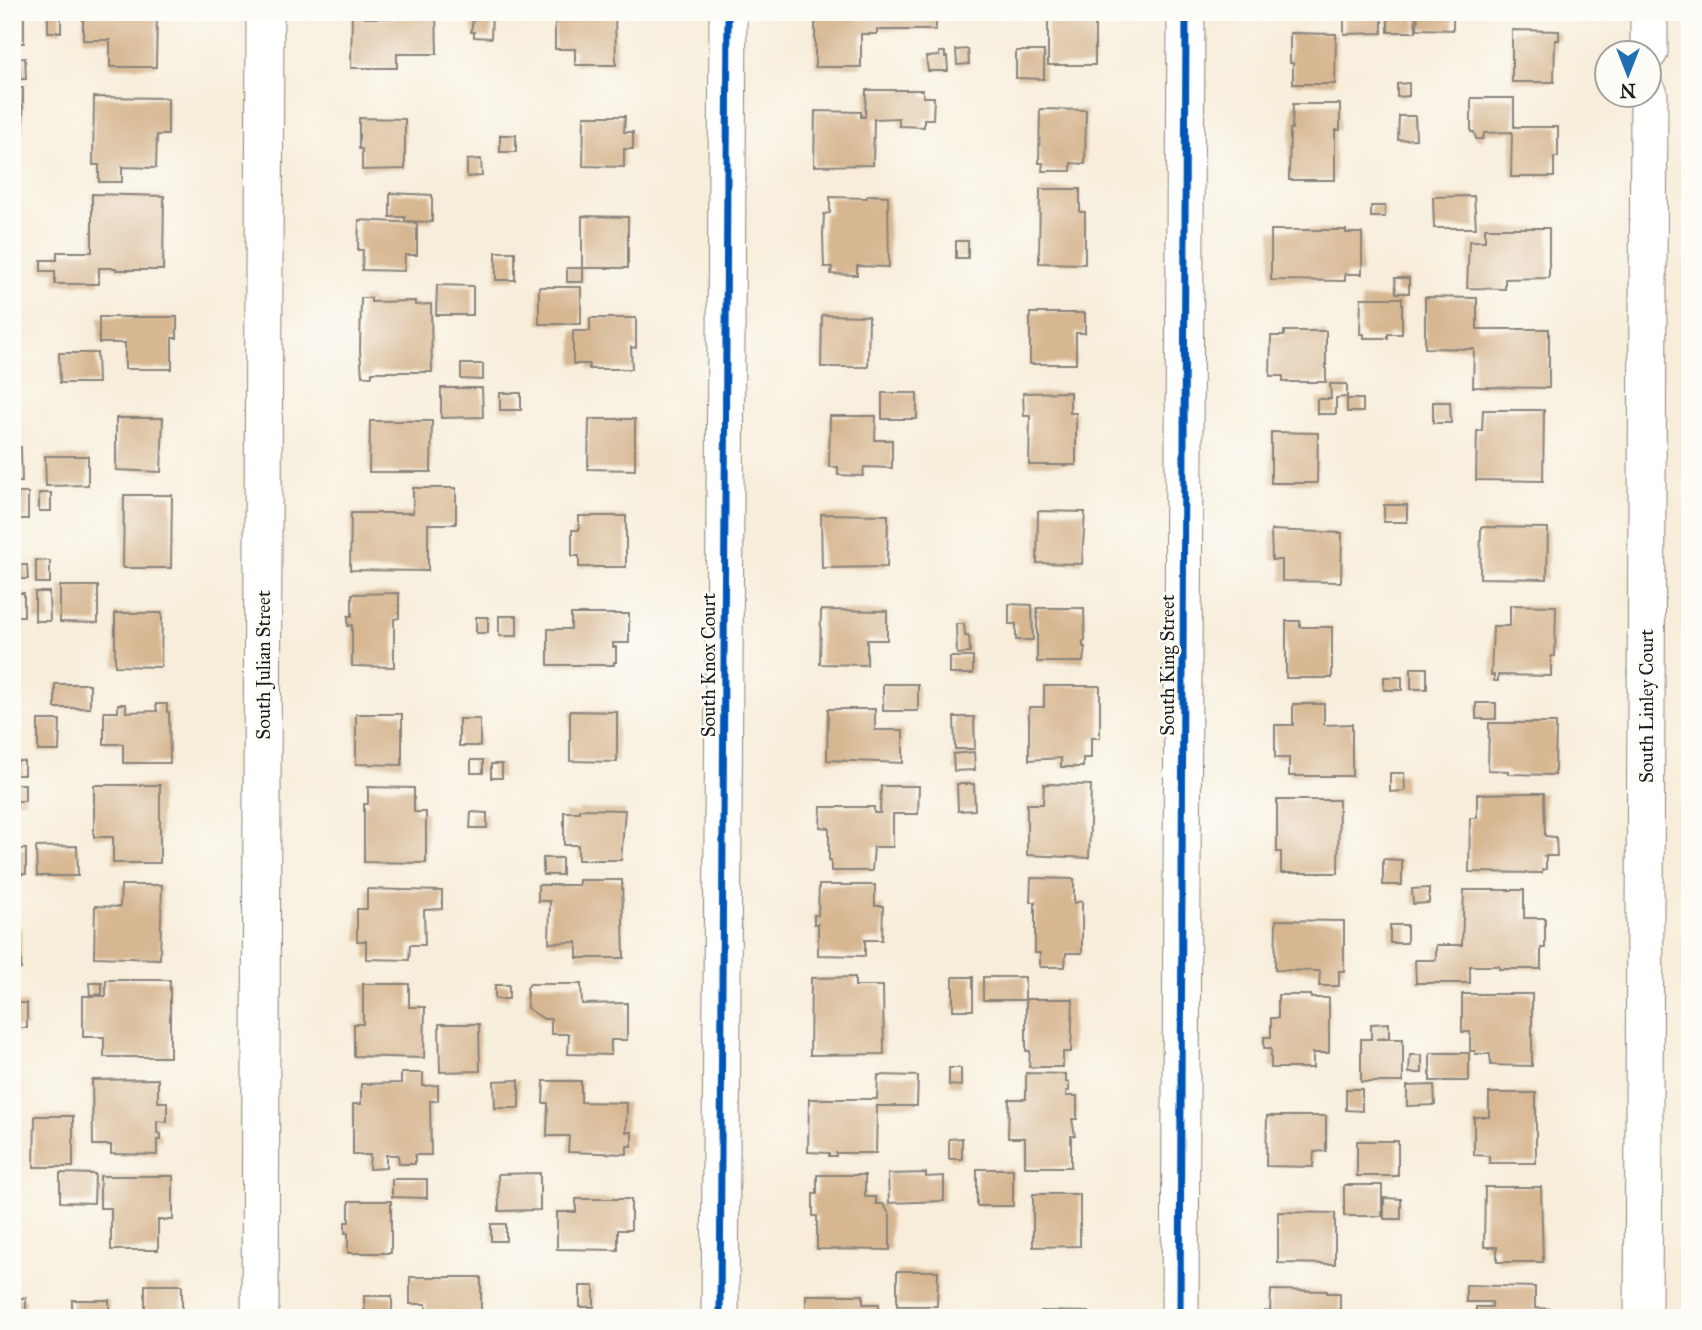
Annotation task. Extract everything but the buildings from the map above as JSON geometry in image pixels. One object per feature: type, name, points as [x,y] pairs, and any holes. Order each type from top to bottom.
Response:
[{"type":"street","name":"South Julian Street","points":[[260,1318],[265,12]]},
{"type":"street","name":"South Knox Court","points":[[720,1318],[728,12]]},
{"type":"street","name":"South King Street","points":[[1180,1318],[1186,12]]},
{"type":"street","points":[[1649,12],[1649,38]]},
{"type":"street","name":"South Linley Court","points":[[1643,1318],[1649,108]]},
{"type":"cycle path","points":[[720,1318],[728,12]]},
{"type":"cycle path","points":[[1180,1318],[1186,12]]}]
